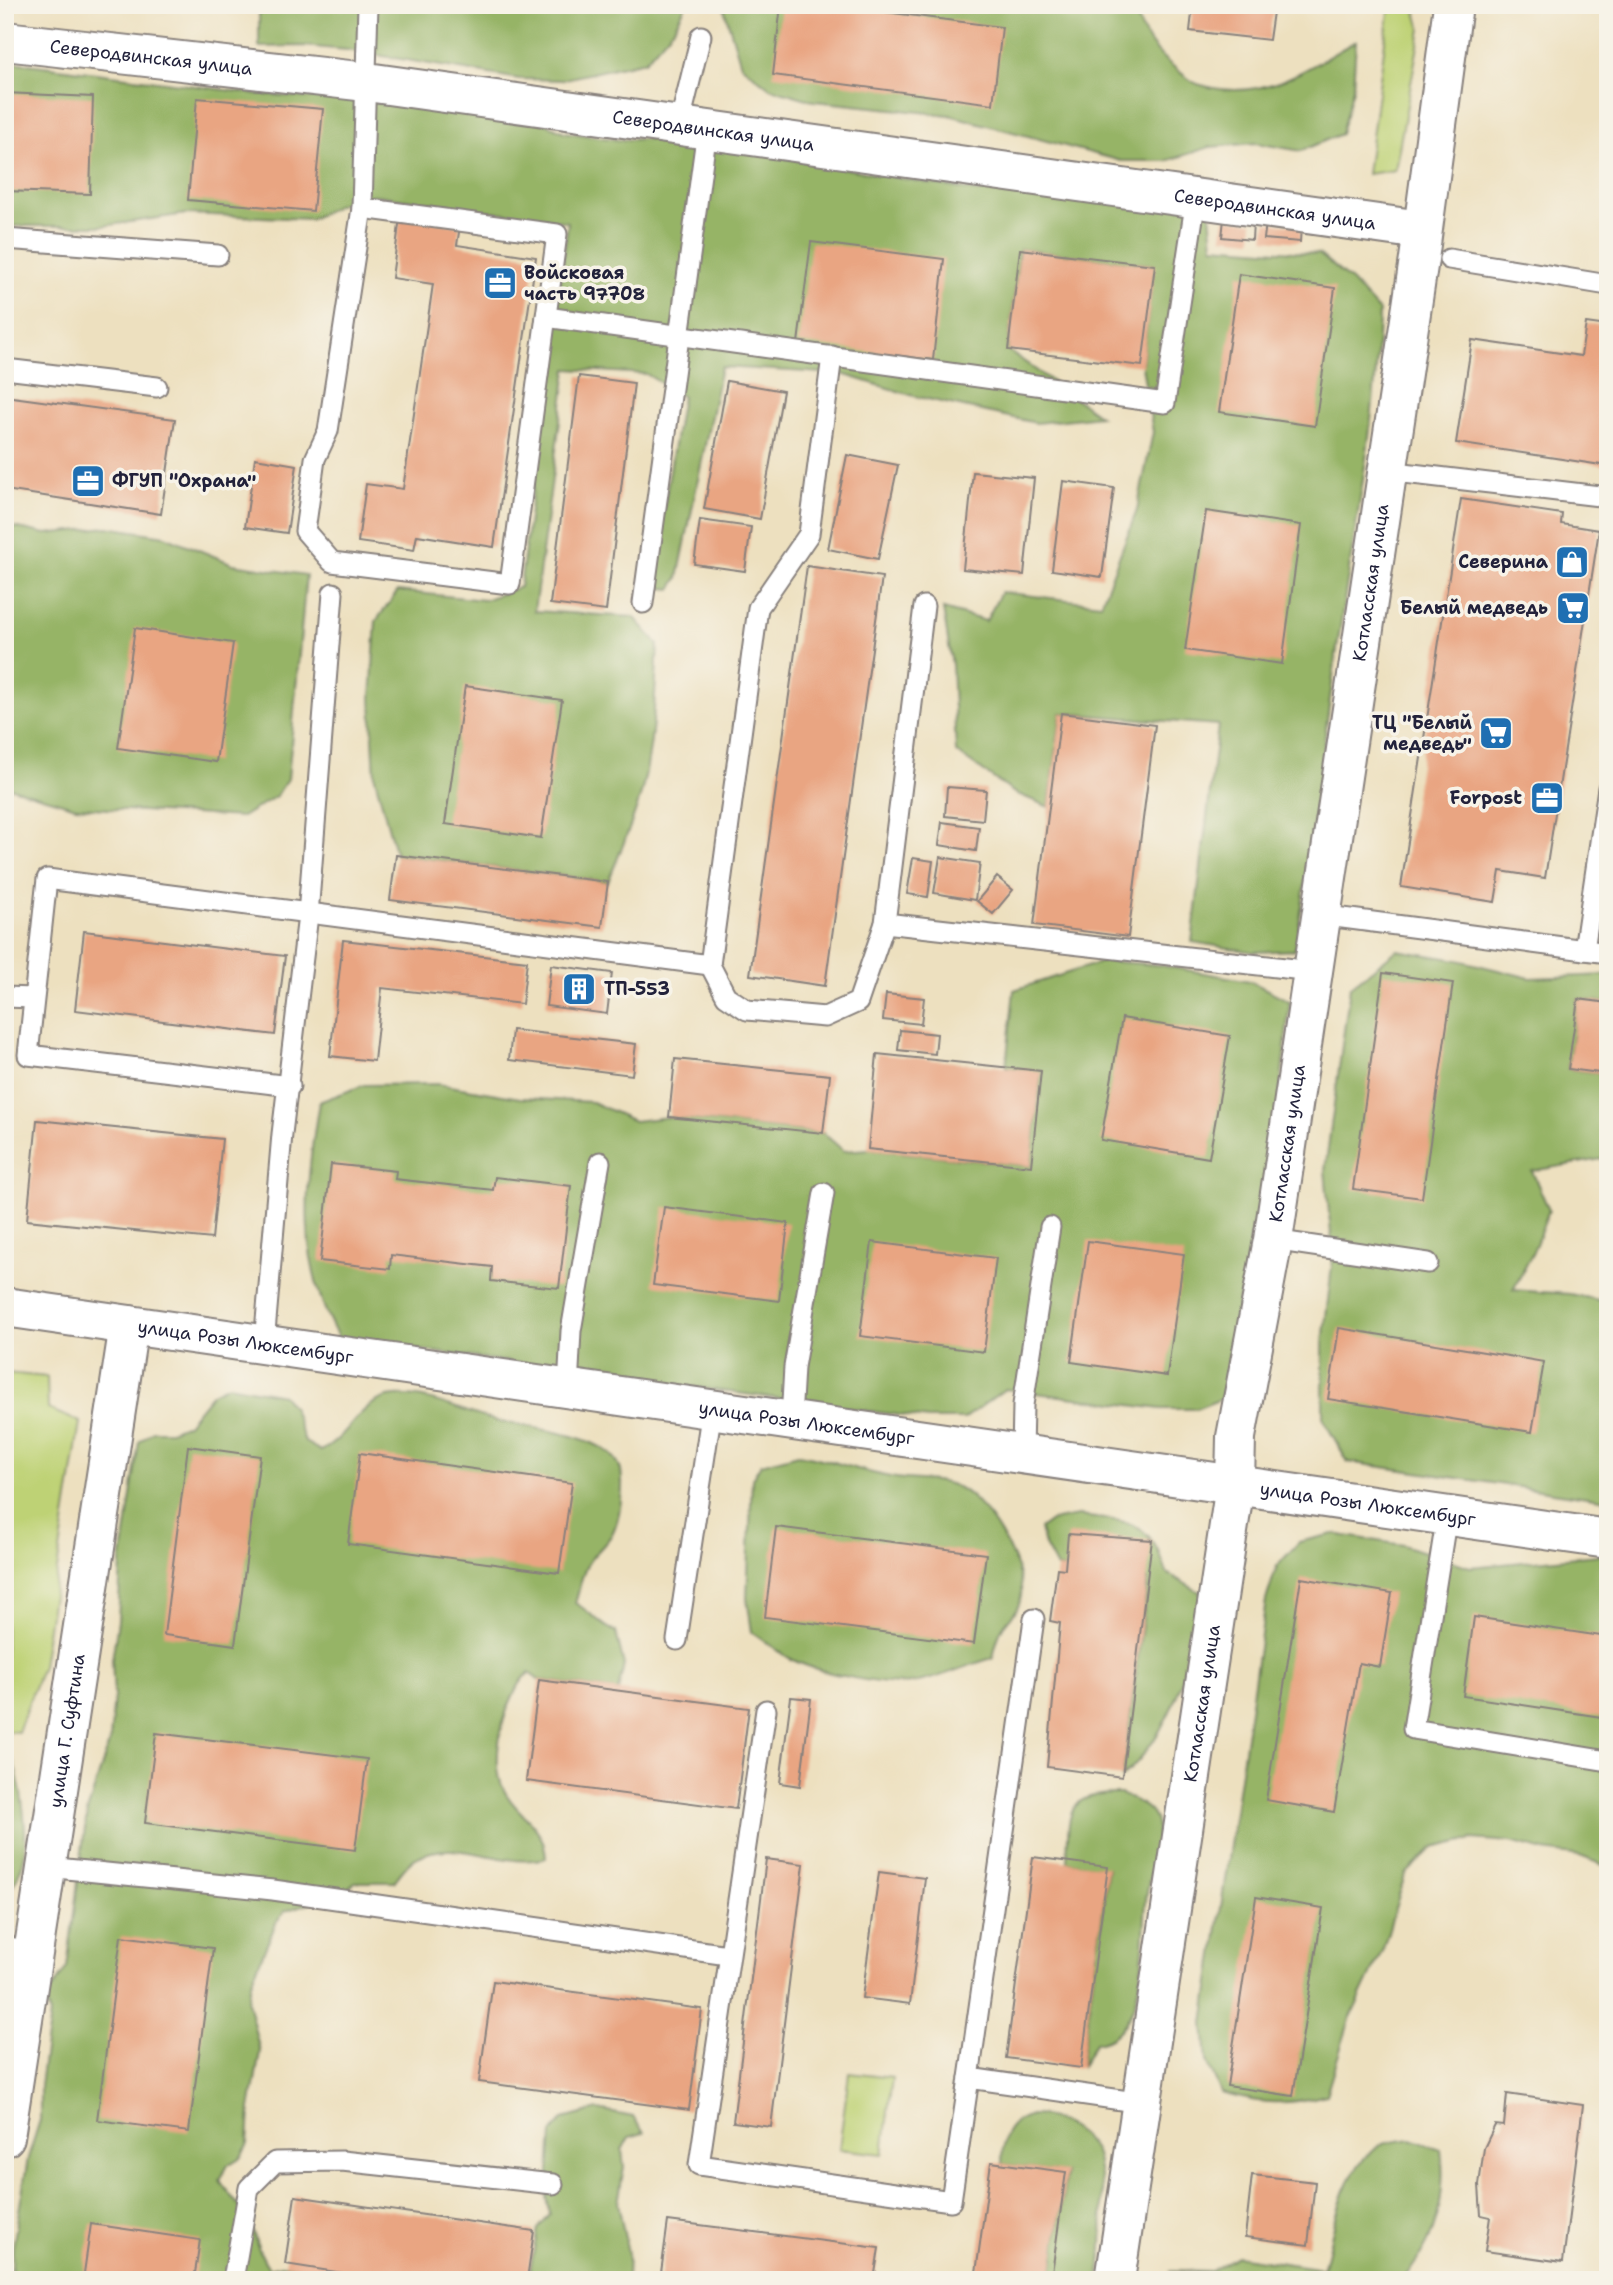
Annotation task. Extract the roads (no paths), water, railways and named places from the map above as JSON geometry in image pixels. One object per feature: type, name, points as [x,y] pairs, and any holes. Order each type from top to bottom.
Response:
[{"type":"street","name":"Котласская улица","points":[[1115,2280],[1235,1485],[1236,1437],[1273,1240],[1453,5]]},
{"type":"street","name":"Северодвинская улица","points":[[5,41],[367,82],[1421,230]]},
{"type":"street","name":"улица Розы Люксембург","points":[[5,1307],[1608,1539]]},
{"type":"street","name":"улица Г. Суфтина","points":[[5,2137],[20,1949],[47,1867],[129,1325]]},
{"type":"lane","points":[[362,208],[556,234],[510,584],[332,562],[305,531],[314,459],[328,431],[362,208],[368,5]]},
{"type":"lane","points":[[643,603],[678,335],[701,36]]},
{"type":"lane","points":[[546,317],[1165,403],[1196,198]]},
{"type":"lane","points":[[5,239],[218,255]]},
{"type":"lane","points":[[1448,259],[1608,285]]},
{"type":"lane","points":[[831,356],[809,534],[758,608],[710,965],[726,996],[747,1010],[825,1017],[858,1002],[885,923],[925,606]]},
{"type":"lane","points":[[5,369],[157,387]]},
{"type":"lane","points":[[1387,471],[1608,497]]},
{"type":"lane","points":[[264,1344],[282,1134],[290,1086],[308,915],[333,593]]},
{"type":"lane","points":[[1584,950],[1608,788]]},
{"type":"lane","points":[[290,1086],[28,1055],[47,879],[308,915],[710,965]]},
{"type":"lane","points":[[1320,915],[1608,953]]},
{"type":"lane","points":[[885,923],[1312,971]]},
{"type":"lane","points":[[5,998],[33,998]]},
{"type":"lane","points":[[568,1388],[571,1331],[600,1163]]},
{"type":"lane","points":[[791,1420],[794,1367],[824,1193]]},
{"type":"lane","points":[[1022,1454],[1023,1405],[1050,1227]]},
{"type":"lane","points":[[1273,1240],[1428,1263]]},
{"type":"lane","points":[[677,1640],[712,1409]]},
{"type":"lane","points":[[1447,1516],[1413,1729],[1608,1761]]},
{"type":"lane","points":[[766,1710],[699,2165],[951,2201],[1034,1619]]},
{"type":"lane","points":[[47,1867],[273,1890],[728,1955]]},
{"type":"lane","points":[[969,2078],[1142,2103]]},
{"type":"lane","points":[[233,2280],[249,2189],[275,2162],[342,2161],[553,2185]]},
{"type":"place","name":"Войсковая часть 97708","points":[[500,283]]},
{"type":"place","name":"ФГУП \"Охрана\"","points":[[88,481]]},
{"type":"place","name":"Северина","points":[[1572,562]]},
{"type":"place","name":"Белый медведь","points":[[1573,608]]},
{"type":"place","name":"ТЦ \"Белый медведь\"","points":[[1496,733]]},
{"type":"place","name":"Forpost","points":[[1547,798]]},
{"type":"place","name":"ТП-553","points":[[579,989]]}]
